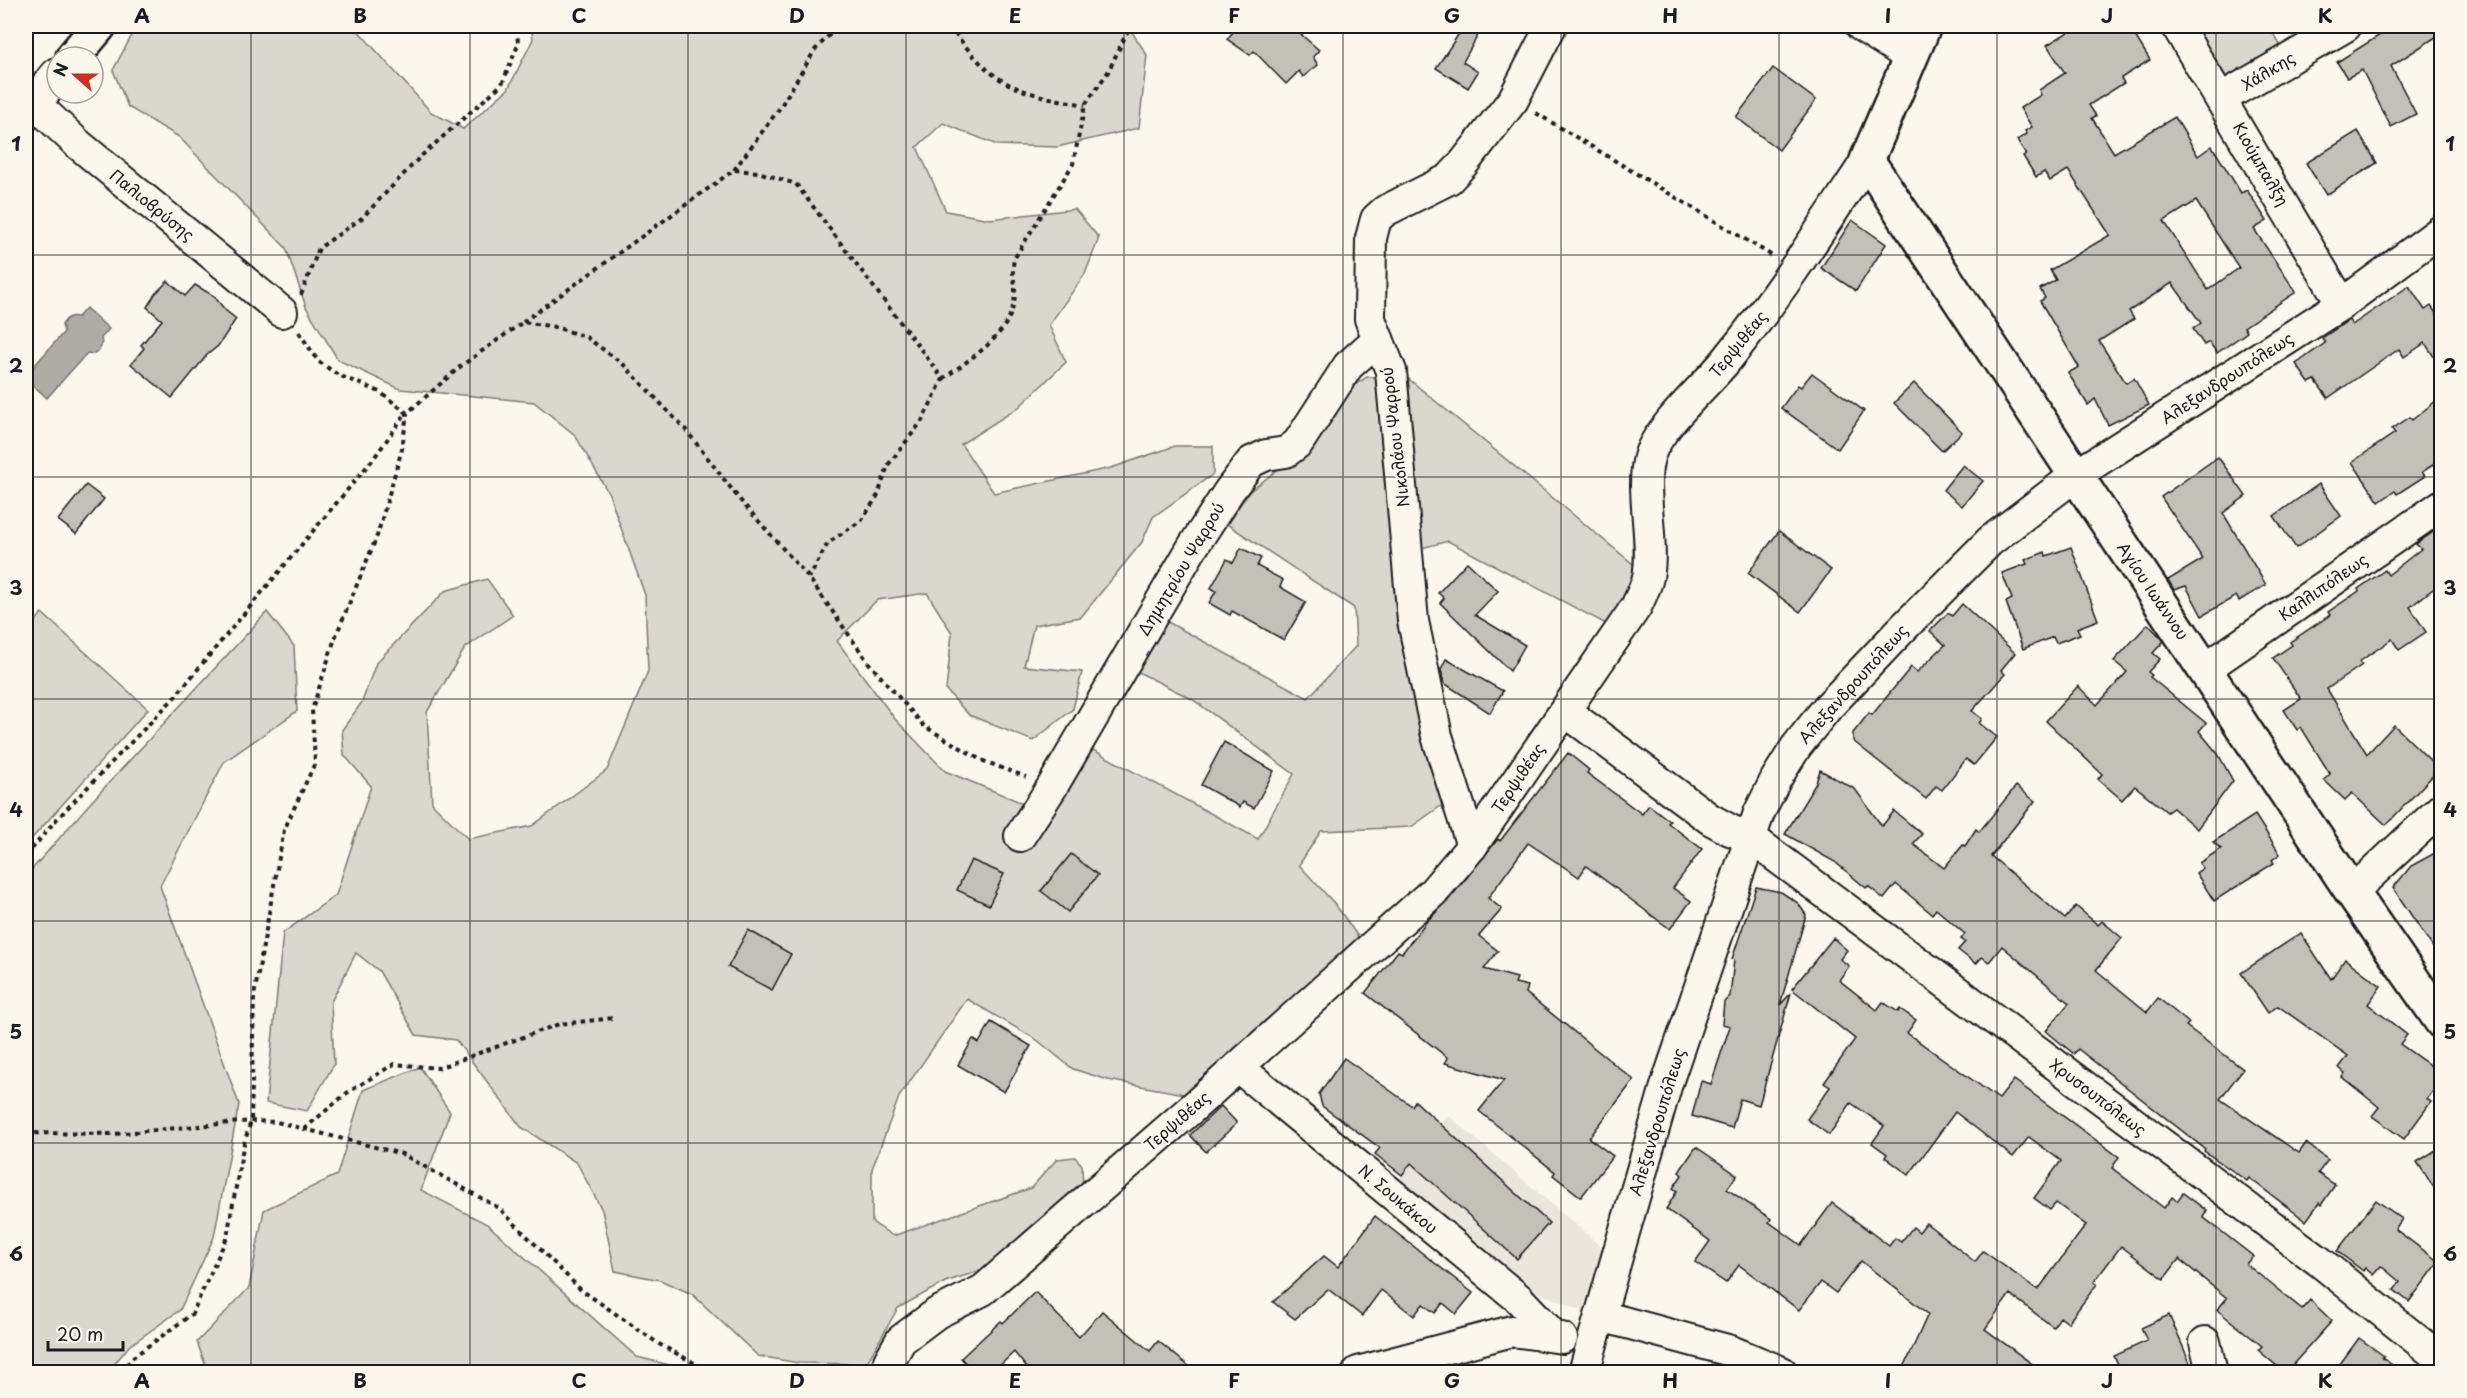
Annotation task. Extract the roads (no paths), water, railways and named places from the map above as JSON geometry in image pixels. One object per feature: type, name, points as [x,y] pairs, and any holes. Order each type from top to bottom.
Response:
[{"type":"street","points":[[83,45],[99,26]]},
{"type":"street","name":"Νικολάου Ψαρρού","points":[[1472,846],[1437,736],[1413,621],[1391,372],[1370,319],[1371,238],[1376,219],[1385,212],[1449,179],[1513,100],[1551,26]]},
{"type":"street","points":[[1861,26],[1910,57]]},
{"type":"street","name":"Τερψιθέας","points":[[886,1372],[889,1361],[901,1340],[938,1313],[983,1290],[1239,1067],[1433,892],[1472,846],[1636,607],[1648,578],[1650,528],[1647,475],[1650,453],[1665,430],[1724,363],[1794,270],[1867,160],[1924,26]]},
{"type":"street","name":"Κιούμπαλξη","points":[[2177,26],[2222,98],[2342,304]]},
{"type":"street","name":"Χάλκης","points":[[2222,98],[2302,36],[2346,26]]},
{"type":"street","points":[[28,104],[45,87]]},
{"type":"street","name":"Παλιοβρύσης","points":[[28,104],[282,312]]},
{"type":"street","name":"Αγίου Ιωάννου","points":[[1867,160],[2352,892],[2442,1022]]},
{"type":"street","name":"Αλεξανδρουπόλεως","points":[[1587,1360],[1667,1083],[1750,838],[1776,778],[1796,747],[1827,708],[1899,631],[1990,541],[2076,475],[2342,304],[2442,230]]},
{"type":"street","name":"Δημητρίου Ψαρρού","points":[[1020,836],[1052,787],[1192,548],[1228,491],[1251,462],[1266,455],[1286,452],[1298,443],[1348,366],[1378,339]]},
{"type":"street","name":"Καλλιπόλεως","points":[[2205,669],[2442,505]]},
{"type":"street","name":"Χρυσουπόλεως","points":[[1565,711],[1710,819],[1750,838],[2319,1261],[2442,1360]]},
{"type":"street","points":[[2352,892],[2442,808]]},
{"type":"street","name":"Ν. Σουκάκου","points":[[1239,1067],[1518,1298],[1553,1335]]},
{"type":"street","points":[[1601,1316],[1731,1351],[1782,1372]]},
{"type":"street","points":[[1358,1372],[1512,1331],[1553,1335],[1587,1360]]},
{"type":"street","points":[[2205,1342],[2212,1372]]}]
